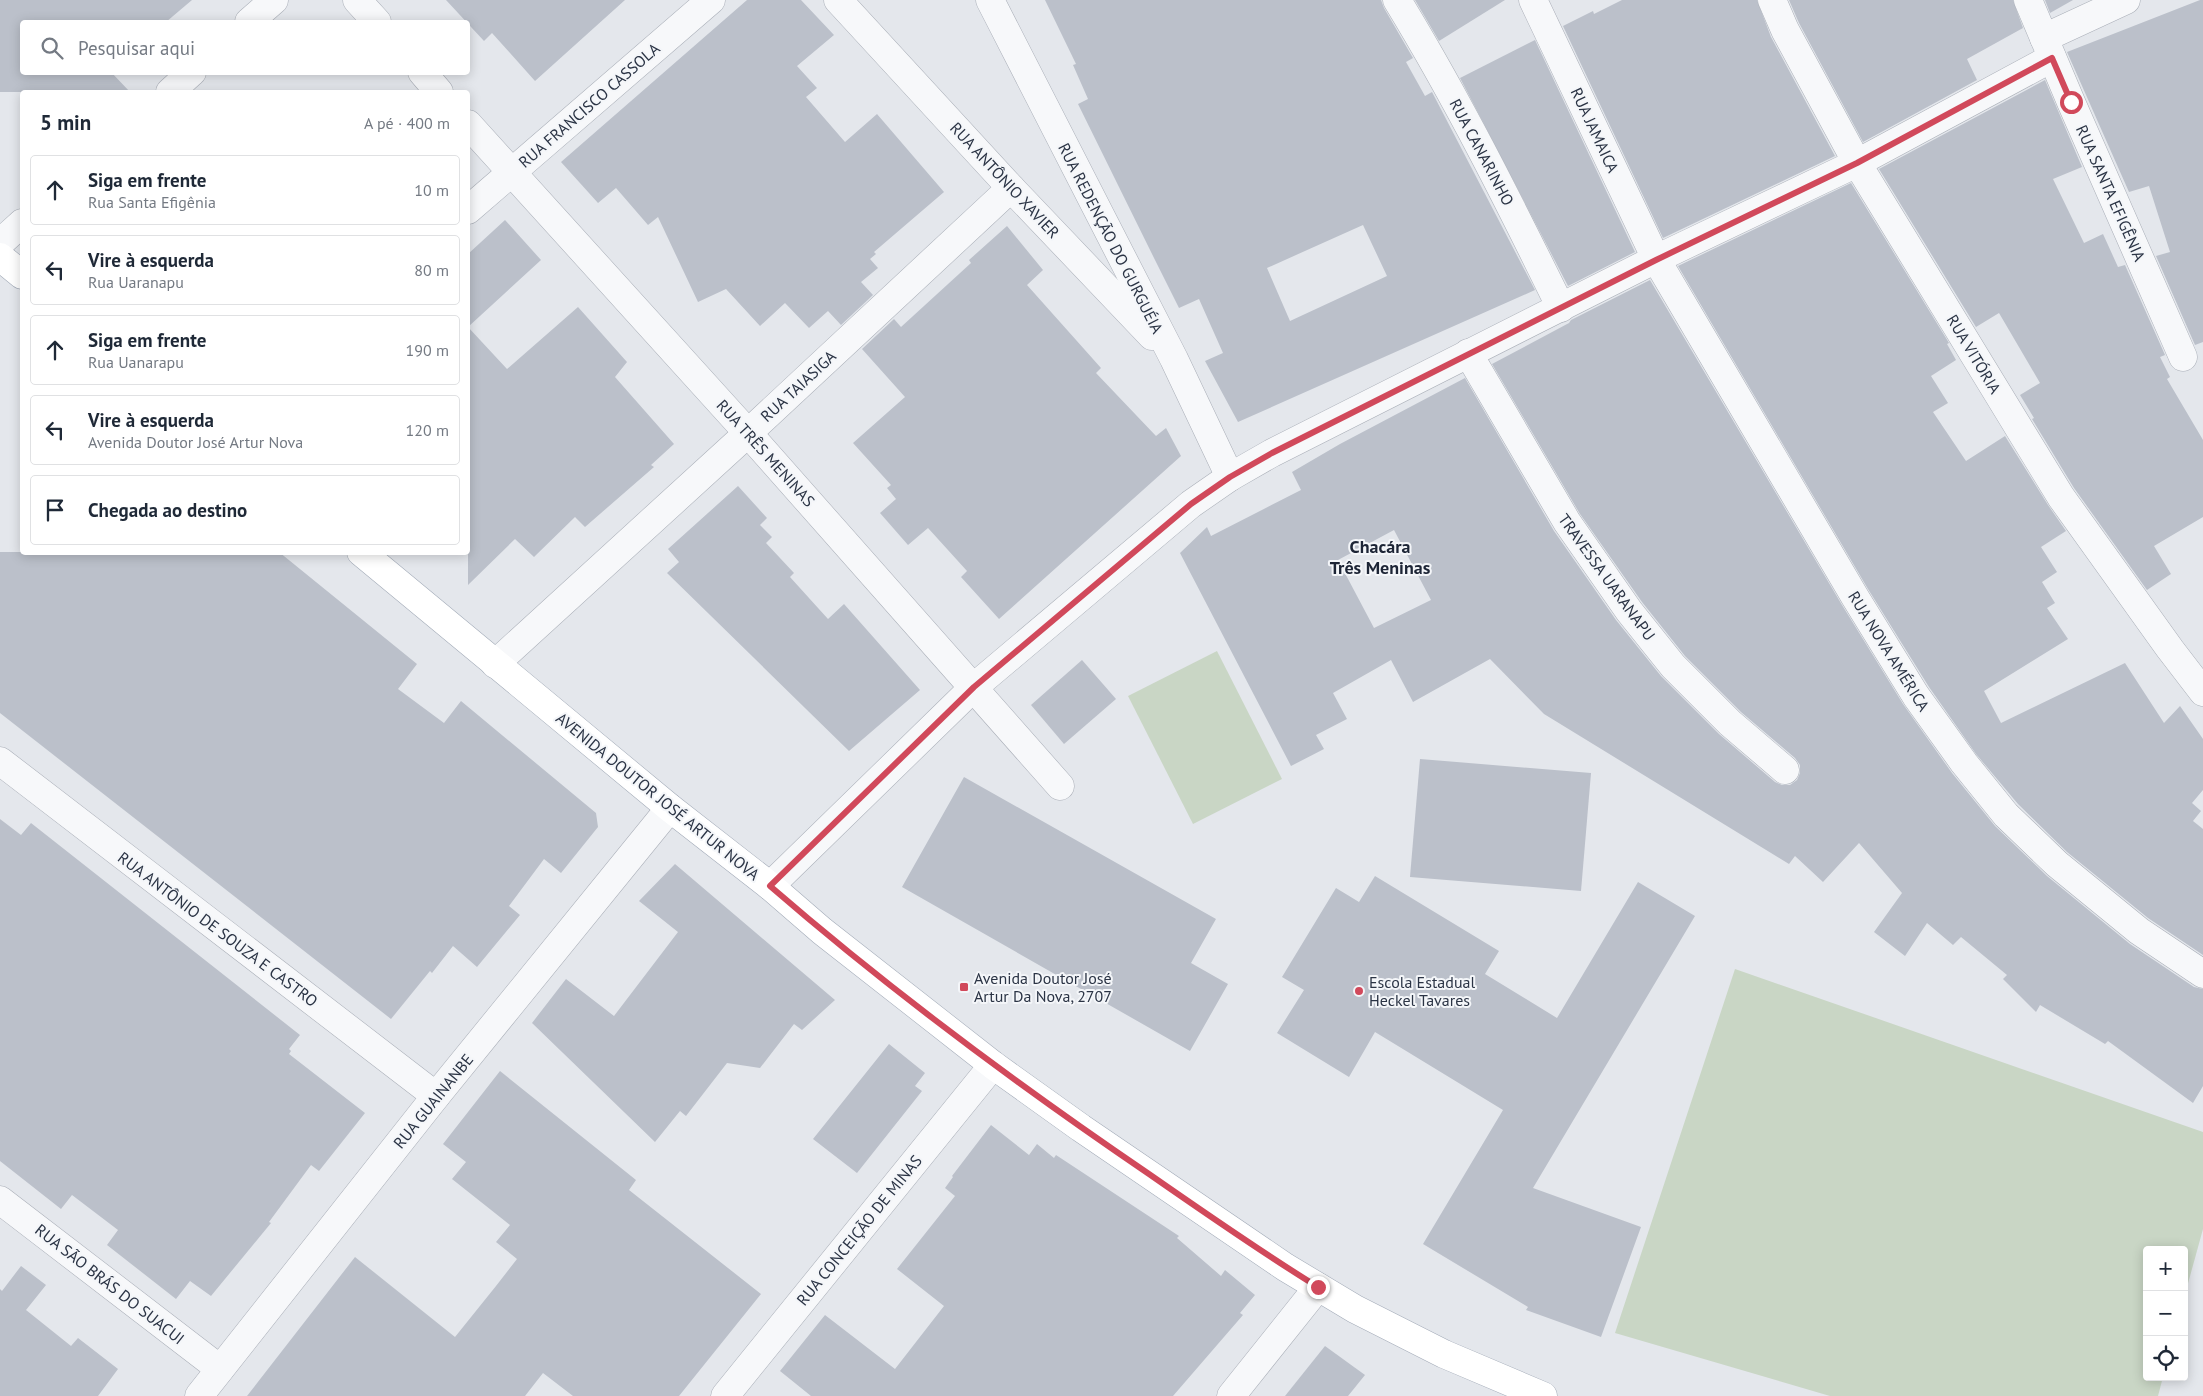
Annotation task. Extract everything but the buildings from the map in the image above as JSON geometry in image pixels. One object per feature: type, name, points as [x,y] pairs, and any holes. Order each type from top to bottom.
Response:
[{"type":"main road","points":[[0,257],[20,273]]},
{"type":"main road","name":"AVENIDA DOUTOR JOSÉ ARTUR NOVA","points":[[365,555],[670,808],[770,886],[822,931],[993,1065],[1199,1209],[1318,1287],[1355,1309],[1444,1354],[1543,1396]]},
{"type":"street","points":[[251,20],[274,0]]},
{"type":"street","points":[[358,0],[375,20]]},
{"type":"street","name":"RUA FRANCISCO CASSOLA","points":[[470,208],[711,0]]},
{"type":"street","name":"RUA ANTÔNIO XAVIER","points":[[838,0],[1011,188],[1174,359]]},
{"type":"street","name":"RUA REDENÇÃO DO GURGUÉIA","points":[[990,0],[1174,359],[1230,477]]},
{"type":"street","name":"RUA CANARINHO","points":[[1398,0],[1481,147],[1561,308]]},
{"type":"street","name":"RUA JAMAICA","points":[[1533,0],[1656,260]]},
{"type":"street","name":"RUA VITÓRIA","points":[[1772,0],[1785,30],[1857,163],[2060,497],[2164,642],[2203,692]]},
{"type":"street","name":"RUA SANTA EFIGÊNIA","points":[[2028,0],[2183,358]]},
{"type":"street","points":[[770,886],[974,687],[1191,504],[1230,477],[1272,453],[1468,353],[1857,163],[2126,0]]},
{"type":"street","points":[[172,90],[189,75]]},
{"type":"street","points":[[425,75],[437,90]]},
{"type":"street","name":"RUA TRÊS MENINAS","points":[[470,126],[748,433],[1060,786]]},
{"type":"street","name":"RUA TAIASIGA","points":[[495,664],[748,433],[1011,188]]},
{"type":"street","points":[[0,243],[20,225]]},
{"type":"street","name":"RUA NOVA AMÉRICA","points":[[1656,260],[1854,597],[1916,696],[1964,763],[2006,815],[2057,864],[2139,930],[2203,974]]},
{"type":"street","name":"TRAVESSA UARANAPU","points":[[1468,353],[1567,522],[1629,611],[1673,666],[1730,722],[1784,770]]},
{"type":"street","name":"RUA ANTÔNIO DE SOUZA E CASTRO","points":[[0,762],[436,1096]]},
{"type":"street","name":"RUA GUAINANBE","points":[[199,1396],[436,1096],[670,808]]},
{"type":"street","name":"RUA CONCEIÇÃO DE MINAS","points":[[725,1396],[993,1065]]},
{"type":"street","name":"RUA SÃO BRÁS DO SUACUI","points":[[0,1200],[220,1369]]},
{"type":"street","points":[[1231,1396],[1318,1287]]},
{"type":"green space","points":[[1217,651],[1282,779],[1193,824],[1128,696]]},
{"type":"green space","points":[[1735,969],[2203,1132],[2203,1229],[2188,1283],[2188,1246],[2143,1246],[2143,1381],[2162,1381],[2158,1396],[1830,1396],[1615,1333]]},
{"type":"place","name":"Avenida Doutor José Artur Da Nova, 2707","points":[[964,987]]},
{"type":"place","name":"Escola Estadual Heckel Tavares","points":[[1359,991]]},
{"type":"district","name":"Chacára Três Meninas","points":[[1380,556]]},
{"type":"route","points":[[1318,1287],[1207,1214],[993,1065],[822,931],[770,886],[974,687],[1191,504],[1230,477],[1272,453],[1468,353],[1857,163],[2052,58],[2071,102]]}]
